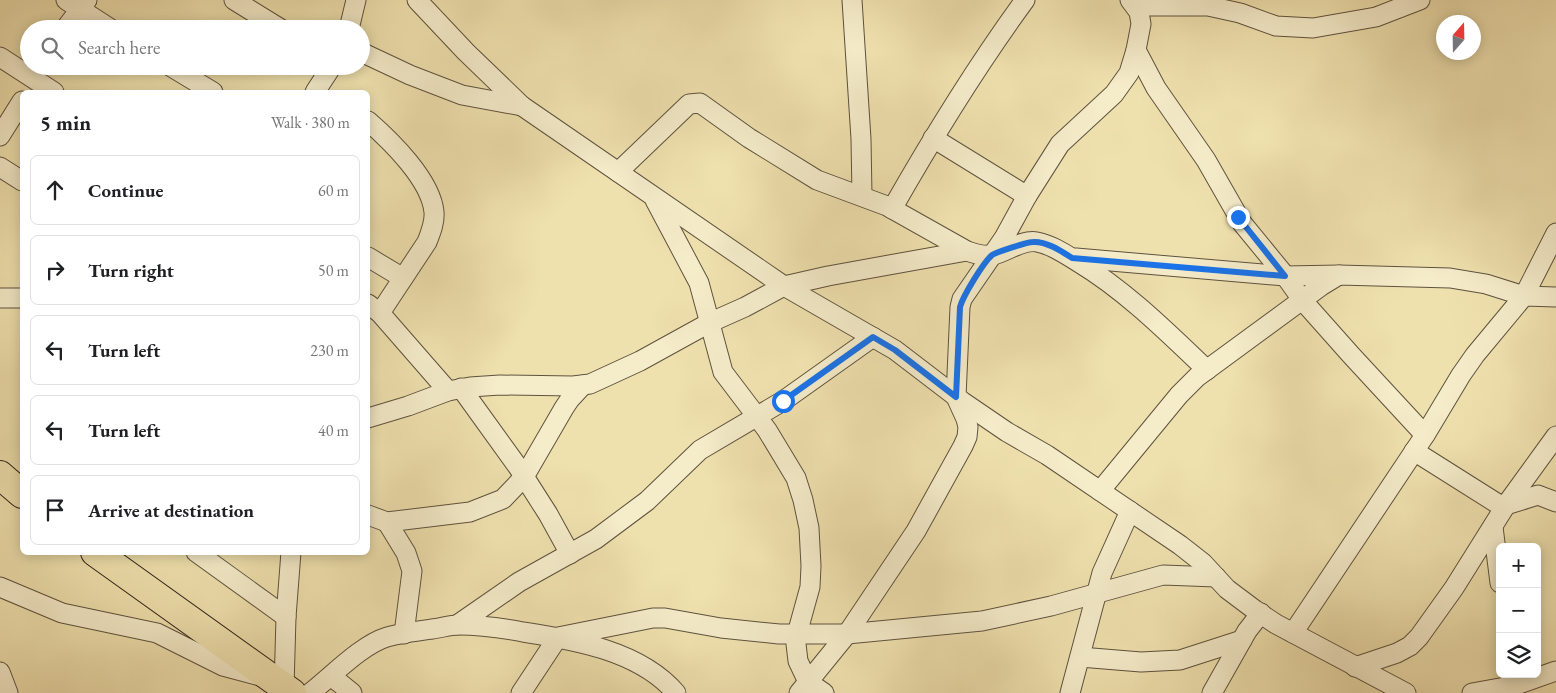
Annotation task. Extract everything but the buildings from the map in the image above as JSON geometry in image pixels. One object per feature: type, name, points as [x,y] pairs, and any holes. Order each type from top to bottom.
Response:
[{"type":"highway","points":[[0,475],[20,492]]},
{"type":"highway","points":[[99,555],[290,689]]},
{"type":"street","points":[[234,0],[266,20]]},
{"type":"street","points":[[350,20],[356,0]]},
{"type":"street","points":[[417,0],[432,7],[466,52],[522,106],[784,286],[895,350],[956,397],[1007,432],[1047,455],[1187,550],[1203,563],[1232,593],[1261,614],[1355,667],[1406,693]]},
{"type":"street","points":[[852,0],[862,139],[862,196]]},
{"type":"street","points":[[892,209],[933,138],[1000,34],[1025,0]]},
{"type":"street","points":[[803,688],[847,634],[927,514],[963,446],[967,437],[968,427],[956,397],[960,307],[967,289],[993,255],[1060,144],[1114,94],[1129,73],[1136,50],[1140,18],[1133,3],[1208,6],[1240,13],[1276,26],[1313,28],[1376,17],[1420,0]]},
{"type":"street","points":[[69,20],[78,3],[100,20]]},
{"type":"street","points":[[1136,50],[1156,88],[1206,160],[1238,217],[1303,301],[1425,435]]},
{"type":"street","points":[[370,56],[410,75],[462,95],[522,106]]},
{"type":"street","points":[[0,57],[20,71]]},
{"type":"street","points":[[185,75],[210,90]]},
{"type":"street","points":[[324,89],[329,75]]},
{"type":"street","points":[[31,78],[51,90]]},
{"type":"street","points":[[618,172],[689,104],[694,102],[705,105],[749,138],[817,180],[892,209],[967,251],[975,254],[993,255],[1024,243],[1034,242],[1044,244],[1072,258],[1095,272],[1144,310],[1207,370]]},
{"type":"street","points":[[0,136],[20,104]]},
{"type":"street","points":[[370,123],[419,174],[430,197],[434,211],[432,230],[427,242],[403,278],[374,308],[455,390],[524,477],[548,514],[570,554]]},
{"type":"street","points":[[933,138],[1027,196]]},
{"type":"street","points":[[0,166],[20,180]]},
{"type":"street","points":[[653,197],[699,283],[723,372],[766,430],[796,478],[803,500],[809,528],[811,566],[810,587],[797,634],[798,662],[803,688]]},
{"type":"street","points":[[1293,633],[1425,435],[1475,355],[1524,296],[1556,233]]},
{"type":"street","points":[[370,417],[455,390],[500,384],[583,385],[596,382],[784,286],[828,276],[967,251]]},
{"type":"street","points":[[370,257],[403,278]]},
{"type":"street","points":[[1072,258],[1285,276],[1340,275],[1450,278],[1486,284],[1524,296],[1556,297]]},
{"type":"street","points":[[1100,491],[1179,395],[1207,370],[1321,286],[1340,275]]},
{"type":"street","points":[[0,298],[20,298]]},
{"type":"street","points":[[457,625],[519,582],[596,539],[647,501],[700,450],[757,418],[873,337]]},
{"type":"street","points":[[370,516],[386,522],[470,512],[503,499],[524,477],[570,399],[583,385]]},
{"type":"street","points":[[1355,667],[1397,653],[1410,646],[1419,637],[1454,588],[1506,504],[1556,436]]},
{"type":"street","points":[[1414,451],[1498,504],[1506,504],[1538,495],[1556,502]]},
{"type":"street","points":[[1070,693],[1107,560],[1130,511]]},
{"type":"street","points":[[386,522],[406,553],[412,571],[404,634]]},
{"type":"street","points":[[1493,527],[1496,551]]},
{"type":"street","points":[[200,555],[286,617]]},
{"type":"street","points":[[290,689],[286,617],[291,555]]},
{"type":"street","points":[[521,693],[558,637],[653,618],[666,618],[721,628],[797,634],[847,634],[982,621],[1051,606],[1168,574],[1216,577]]},
{"type":"street","points":[[0,588],[62,613],[156,633],[223,666],[290,689],[331,676],[365,648],[388,637],[457,625],[506,629],[558,637],[594,646],[629,660],[654,674],[676,693]]},
{"type":"street","points":[[1212,693],[1242,640],[1261,614]]},
{"type":"street","points":[[1080,657],[1141,662],[1180,660],[1242,640]]},
{"type":"street","points":[[1472,693],[1515,684],[1556,671]]},
{"type":"street","points":[[0,672],[8,693]]},
{"type":"street","points":[[331,676],[352,693]]},
{"type":"street","points":[[803,688],[824,693]]},
{"type":"route","points":[[783,401],[873,337],[895,350],[956,397],[960,307],[962,299],[967,289],[993,255],[1024,243],[1044,244],[1072,258],[1285,276],[1238,217]]}]
